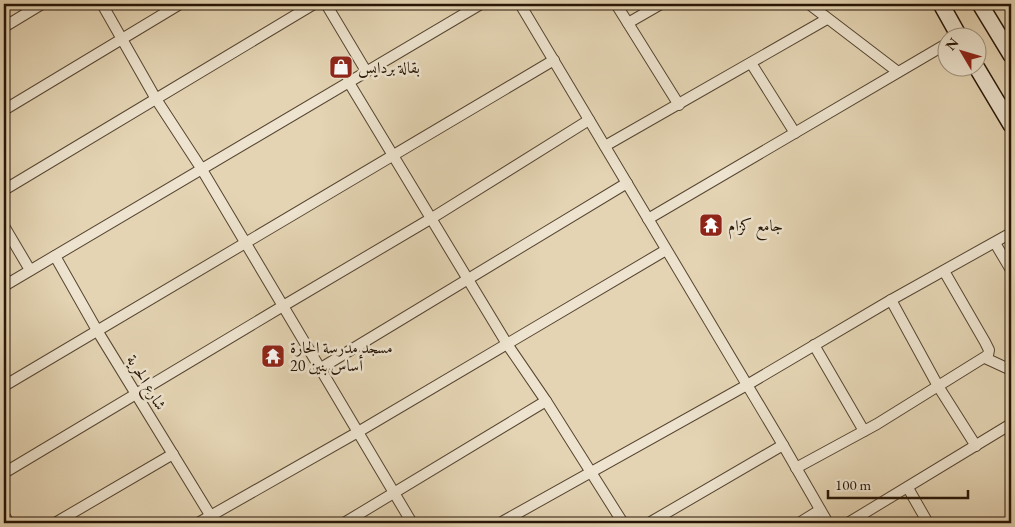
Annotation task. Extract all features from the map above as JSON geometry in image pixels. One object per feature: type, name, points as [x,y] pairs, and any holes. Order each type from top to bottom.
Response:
[{"type":"main road","points":[[941,4],[951,28]]},
{"type":"main road","points":[[980,4],[1011,55]]},
{"type":"main road","points":[[984,78],[1011,125]]},
{"type":"street","points":[[4,26],[42,4]]},
{"type":"street","points":[[102,4],[156,99],[201,168],[412,523]]},
{"type":"street","points":[[4,110],[180,4]]},
{"type":"street","points":[[4,190],[314,4]]},
{"type":"street","points":[[326,4],[366,71]]},
{"type":"street","points":[[4,286],[481,4]]},
{"type":"street","points":[[520,4],[828,523]]},
{"type":"street","points":[[616,4],[679,105]]},
{"type":"street","points":[[628,23],[661,4]]},
{"type":"street","points":[[809,4],[898,72]]},
{"type":"street","points":[[606,146],[827,18]]},
{"type":"street","points":[[648,219],[938,49]]},
{"type":"street","points":[[4,386],[554,60]]},
{"type":"street","points":[[751,63],[794,133]]},
{"type":"street","points":[[348,81],[507,344],[546,401],[623,523]]},
{"type":"street","points":[[4,473],[432,218],[589,120]]},
{"type":"street","points":[[321,368],[627,183]]},
{"type":"street","points":[[4,226],[30,270]]},
{"type":"street","points":[[500,523],[1011,233]]},
{"type":"street","points":[[994,243],[1011,270]]},
{"type":"street","points":[[198,523],[213,520],[666,250]]},
{"type":"street","name":"شارع الحرية","points":[[55,256],[98,332],[213,520]]},
{"type":"street","points":[[796,468],[864,431],[985,358],[989,350],[944,271]]},
{"type":"street","points":[[891,300],[938,386],[976,446]]},
{"type":"street","points":[[814,345],[864,431]]},
{"type":"street","points":[[985,358],[1011,370]]},
{"type":"street","points":[[344,523],[546,401]]},
{"type":"street","points":[[848,523],[1011,424]]},
{"type":"street","points":[[649,523],[783,445]]},
{"type":"street","points":[[55,523],[173,454]]},
{"type":"street","points":[[908,488],[928,523]]},
{"type":"street","points":[[799,523],[820,510]]},
{"type":"street","points":[[4,514],[9,523]]},
{"type":"place","name":"بقالة بردايس","points":[[341,67]]},
{"type":"place","name":"جامع كزام","points":[[711,225]]},
{"type":"place","name":"مسجد مدرسة الحارة 20 أساس بنين","points":[[273,356]]}]
